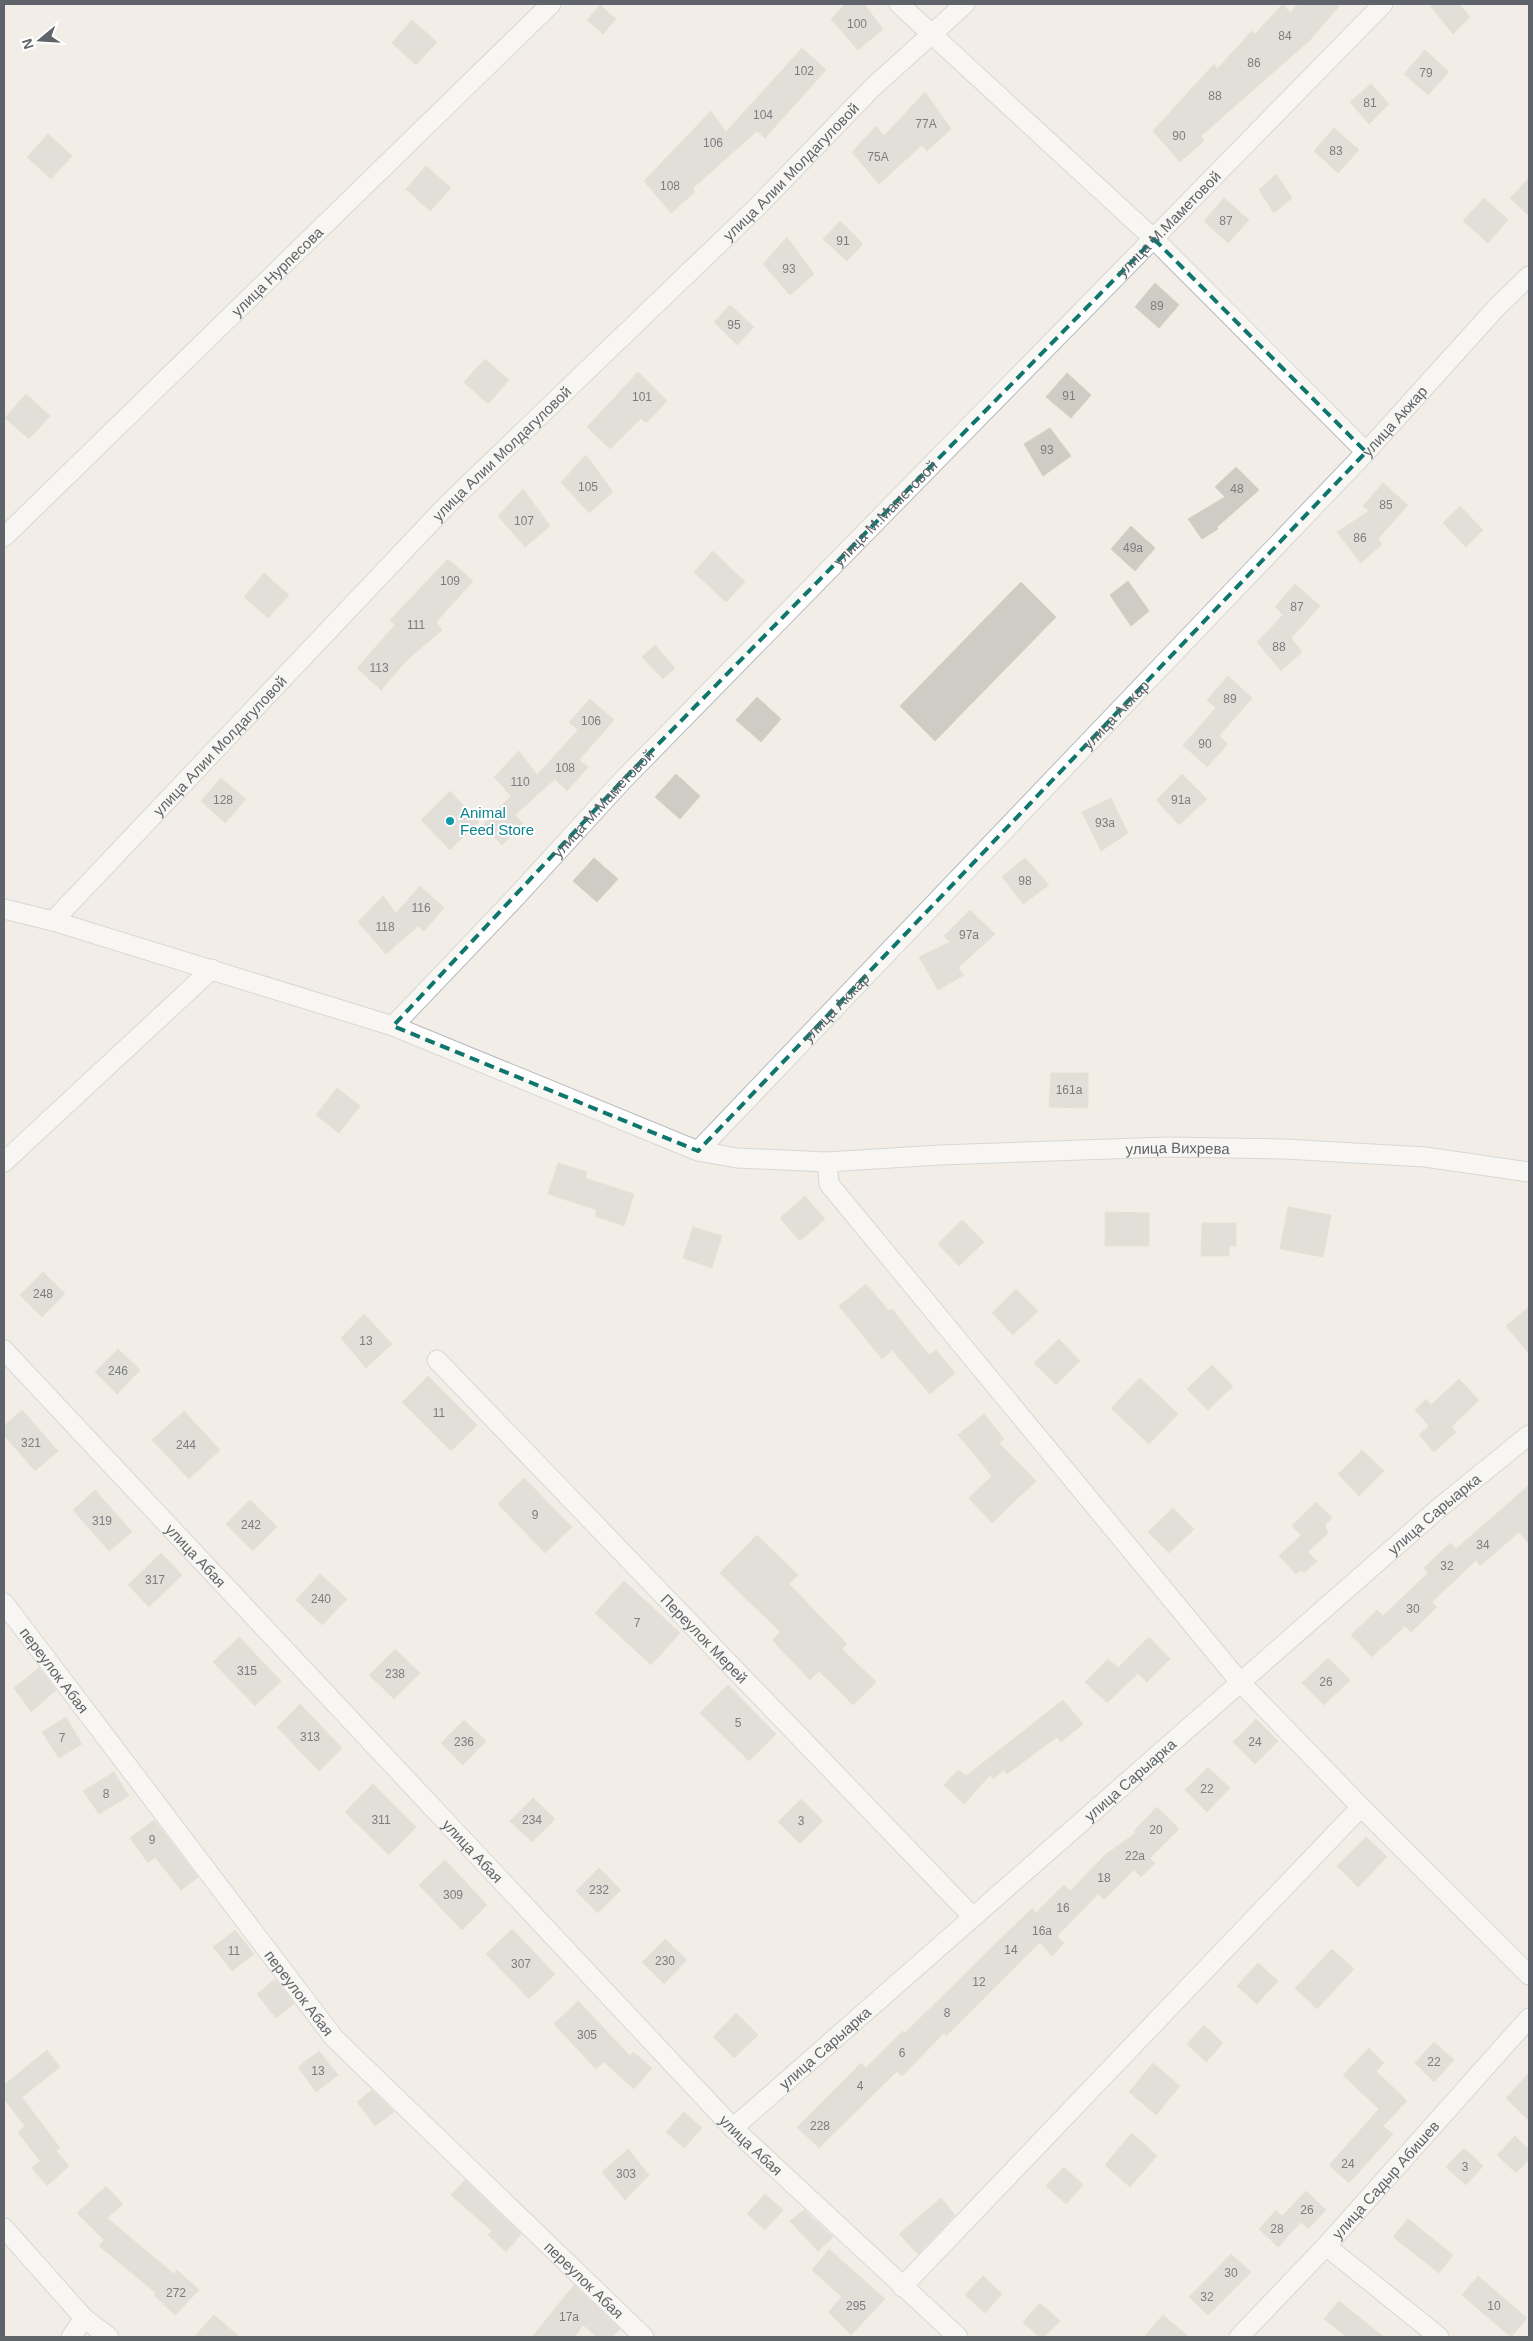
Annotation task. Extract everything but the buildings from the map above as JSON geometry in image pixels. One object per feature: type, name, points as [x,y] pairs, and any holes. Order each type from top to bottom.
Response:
[{"type":"street","name":"улица Нурпесова","points":[[4,537],[551,4]]},
{"type":"street","points":[[899,4],[1154,239],[1366,452]]},
{"type":"street","name":"улица Алии Молдагуловой","points":[[53,921],[450,502],[758,206],[872,88],[965,4]]},
{"type":"street","name":"улица М.Маметовой","points":[[393,1026],[515,898],[622,781],[1383,4]]},
{"type":"street","name":"улица Акжар","points":[[698,1150],[1366,452],[1496,307],[1529,276]]},
{"type":"street","name":"улица Вихрева","points":[[4,909],[53,921],[393,1026],[698,1150],[737,1158],[827,1162],[940,1155],[1177,1147],[1285,1149],[1424,1157],[1529,1172]]},
{"type":"street","points":[[4,1162],[212,969]]},
{"type":"street","points":[[827,1162],[829,1184],[1240,1682],[1361,1807],[1529,1974]]},
{"type":"street","name":"улица Абая","points":[[4,1350],[733,2128],[958,2337]]},
{"type":"street","name":"Переулок Мерей","points":[[437,1360],[972,1916]]},
{"type":"street","name":"улица Сарыарка","points":[[733,2128],[972,1916],[1439,1508],[1529,1435]]},
{"type":"street","name":"переулок Абая","points":[[4,1603],[334,2038],[644,2337]]},
{"type":"street","points":[[902,2287],[1361,1807]]},
{"type":"street","name":"улица Садыр Абишев","points":[[1239,2337],[1326,2246],[1529,2018]]},
{"type":"street","points":[[4,2228],[84,2318],[108,2337]]},
{"type":"street","points":[[1326,2246],[1439,2337]]},
{"type":"street","points":[[71,2337],[84,2318]]},
{"type":"highlighted area","points":[[1154,239],[1366,452],[698,1151],[393,1026],[622,781]]},
{"type":"place","name":"Animal Feed Store","points":[[450,821]]}]
